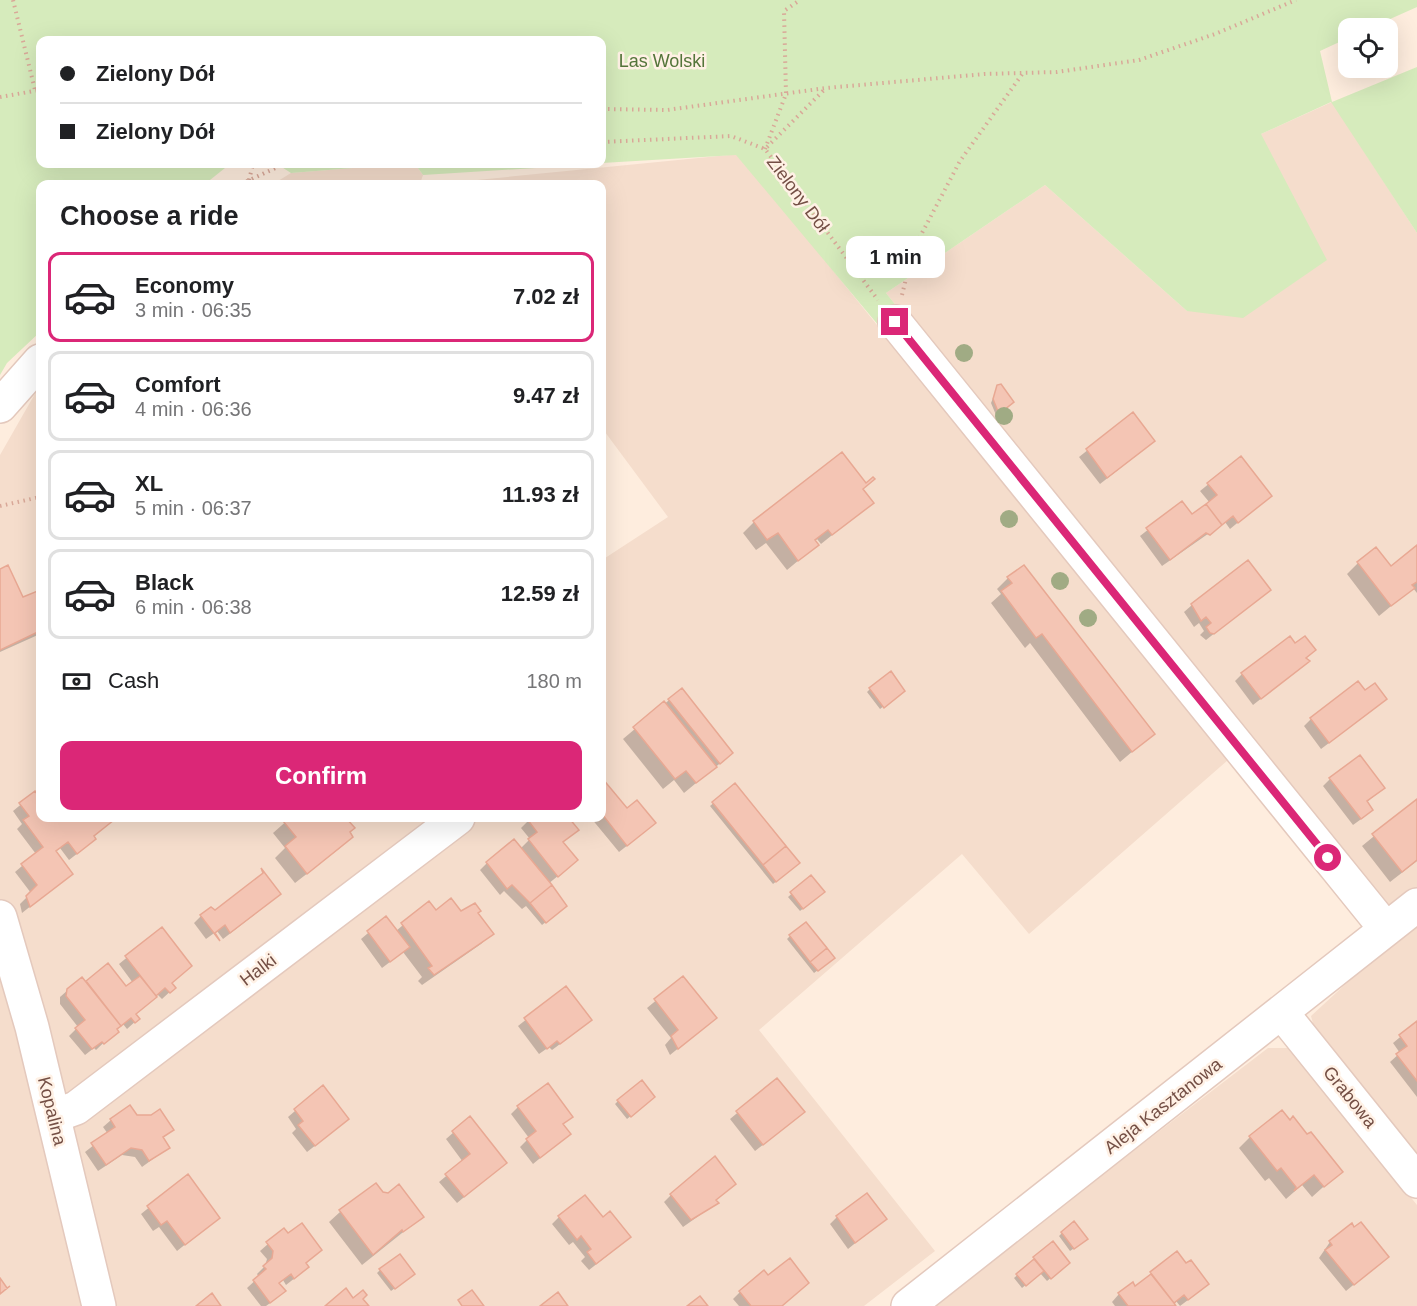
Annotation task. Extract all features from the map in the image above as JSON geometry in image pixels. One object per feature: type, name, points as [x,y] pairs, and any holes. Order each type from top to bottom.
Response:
[{"type":"street","points":[[895,322],[1386,929]]},
{"type":"street","points":[[0,406],[36,366]]},
{"type":"street","name":"Halki","points":[[54,1116],[76,1108],[453,822]]},
{"type":"street","name":"Aleja Kasztanowa","points":[[909,1306],[1417,905]]},
{"type":"street","name":"Kopalina","points":[[0,917],[32,1027],[99,1306]]},
{"type":"street","name":"Grabowa","points":[[1282,1013],[1417,1181]]},
{"type":"path","points":[[13,0],[36,83]]},
{"type":"path","points":[[765,149],[786,94],[784,11],[800,0]]},
{"type":"path","points":[[606,109],[667,110],[826,88],[1057,72],[1139,60],[1215,34],[1296,0]]},
{"type":"path","points":[[895,322],[913,250],[960,161],[1023,73]]},
{"type":"path","points":[[765,149],[826,88]]},
{"type":"path","points":[[0,97],[36,90]]},
{"type":"path","name":"Zielony Dół","points":[[606,142],[731,136],[765,149],[895,322]]},
{"type":"path","points":[[251,180],[276,168]]},
{"type":"path","points":[[0,506],[36,497]]},
{"type":"shaded area","points":[[1332,102],[1417,233],[1417,894],[1398,908],[1375,904],[886,293],[1045,185],[1187,311],[1261,134]]},
{"type":"shaded area","points":[[739,154],[1228,760],[1029,934],[962,854],[759,1030],[935,1251],[864,1306],[0,1306],[0,455],[36,392],[36,822],[606,822],[606,557],[668,517],[606,433],[606,180],[476,180]]},
{"type":"shaded area","points":[[353,168],[418,168],[423,175],[421,180],[280,180],[291,173]]},
{"type":"shaded area","points":[[1417,923],[1417,1164],[1319,1046],[1311,1016],[1389,944]]},
{"type":"shaded area","points":[[1268,1048],[1289,1048],[1417,1205],[1417,1306],[931,1306]]},
{"type":"green space","name":"Las Wolski","points":[[0,0],[1417,0],[1417,7],[1392,18],[1338,18],[1338,43],[1320,51],[1332,102],[1390,78],[1398,78],[1398,75],[1417,67],[1417,233],[1331,102],[1261,134],[1327,260],[1243,318],[1187,311],[1045,185],[886,293],[910,323],[884,332],[736,155],[606,163],[606,36],[36,36],[36,168],[225,168],[210,180],[36,180],[36,336],[7,363],[0,375]]},
{"type":"green space","points":[[283,168],[353,168],[291,173]]},
{"type":"green space","points":[[418,168],[536,168],[423,175]]},
{"type":"building","points":[[1001,384],[1014,402],[999,414],[993,399],[997,385]]},
{"type":"building","points":[[1133,412],[1155,441],[1107,478],[1086,449]]},
{"type":"building","points":[[842,452],[866,483],[873,477],[875,479],[863,489],[874,503],[832,535],[828,530],[815,540],[819,545],[798,561],[778,533],[767,540],[753,521]]},
{"type":"building","points":[[1241,456],[1272,496],[1238,523],[1233,516],[1222,525],[1206,504],[1217,495],[1207,483]]},
{"type":"building","points":[[1182,501],[1192,514],[1206,504],[1222,525],[1210,535],[1206,533],[1170,560],[1146,528]]},
{"type":"building","points":[[1417,545],[1417,582],[1412,585],[1415,588],[1391,606],[1357,562],[1376,547],[1391,566]]},
{"type":"building","points":[[1248,560],[1271,590],[1214,634],[1210,633],[1206,627],[1211,623],[1206,617],[1201,621],[1191,604]]},
{"type":"building","points":[[8,565],[23,597],[36,592],[36,633],[0,650],[0,569]]},
{"type":"building","points":[[1024,565],[1155,734],[1132,752],[1042,634],[1036,638],[1001,591],[1012,583],[1007,577]]},
{"type":"building","points":[[1290,636],[1295,643],[1305,636],[1316,650],[1306,658],[1310,661],[1261,699],[1241,673]]},
{"type":"building","points":[[891,671],[905,691],[884,708],[869,688]]},
{"type":"building","points":[[1358,681],[1365,690],[1375,683],[1387,699],[1329,743],[1310,718]]},
{"type":"building","points":[[682,688],[733,753],[720,764],[668,699]]},
{"type":"building","points":[[664,701],[717,767],[696,783],[686,771],[675,779],[633,727]]},
{"type":"building","points":[[1360,755],[1385,788],[1367,801],[1373,810],[1361,819],[1329,778]]},
{"type":"building","points":[[606,783],[627,808],[637,800],[656,823],[627,846],[606,819]]},
{"type":"building","points":[[735,783],[786,846],[763,865],[712,802]]},
{"type":"building","points":[[35,791],[36,822],[112,822],[94,836],[96,839],[77,854],[68,842],[56,851],[73,874],[30,907],[26,896],[37,885],[21,864],[43,847],[23,820],[29,816],[19,803]]},
{"type":"building","points":[[1417,799],[1417,860],[1402,872],[1372,834]]},
{"type":"building","points":[[284,822],[350,822],[355,828],[350,832],[353,837],[307,874],[285,846],[296,837]]},
{"type":"building","points":[[529,822],[572,822],[579,830],[563,842],[578,860],[558,877],[528,839],[537,832]]},
{"type":"building","points":[[514,839],[552,885],[530,903],[512,885],[507,889],[486,862]]},
{"type":"building","points":[[786,846],[800,863],[776,882],[763,865]]},
{"type":"building","points":[[261,868],[281,894],[230,933],[225,925],[215,933],[220,941],[200,915],[211,907],[215,910],[263,873]]},
{"type":"building","points":[[811,875],[825,892],[803,909],[790,892]]},
{"type":"building","points":[[552,885],[567,906],[546,923],[530,903]]},
{"type":"building","points":[[451,898],[461,911],[475,903],[481,911],[478,913],[494,934],[434,975],[428,968],[432,966],[401,923],[429,901],[436,910]]},
{"type":"building","points":[[386,916],[410,947],[390,962],[367,931]]},
{"type":"building","points":[[806,922],[827,948],[810,962],[789,935]]},
{"type":"building","points":[[162,927],[192,966],[172,983],[176,988],[170,993],[165,988],[156,996],[125,956]]},
{"type":"building","points":[[827,948],[835,958],[818,971],[810,962]]},
{"type":"building","points":[[108,963],[126,986],[140,976],[157,997],[136,1014],[140,1019],[135,1023],[131,1018],[121,1026],[86,981]]},
{"type":"building","points":[[683,976],[717,1018],[678,1049],[671,1036],[678,1030],[654,999]]},
{"type":"building","points":[[82,977],[121,1026],[117,1029],[119,1032],[104,1044],[102,1042],[92,1049],[75,1028],[85,1020],[66,996],[67,989]]},
{"type":"building","points":[[566,986],[592,1020],[560,1044],[557,1041],[547,1049],[524,1018]]},
{"type":"building","points":[[1417,1021],[1417,1081],[1396,1054],[1407,1046],[1399,1035]]},
{"type":"building","points":[[777,1078],[805,1112],[763,1145],[736,1111]]},
{"type":"building","points":[[642,1080],[655,1097],[631,1117],[617,1100]]},
{"type":"building","points":[[548,1083],[573,1117],[563,1124],[571,1134],[540,1158],[526,1139],[536,1131],[517,1106]]},
{"type":"building","points":[[323,1085],[349,1119],[315,1146],[298,1125],[303,1121],[294,1109]]},
{"type":"building","points":[[130,1105],[137,1115],[151,1115],[160,1109],[174,1130],[163,1137],[170,1148],[149,1161],[142,1150],[131,1148],[106,1165],[91,1143],[115,1127],[110,1119]]},
{"type":"building","points":[[1282,1110],[1290,1120],[1293,1116],[1307,1134],[1311,1132],[1343,1172],[1324,1187],[1314,1175],[1294,1191],[1296,1187],[1281,1168],[1277,1171],[1249,1136]]},
{"type":"building","points":[[470,1116],[507,1163],[464,1197],[445,1174],[470,1154],[452,1131]]},
{"type":"building","points":[[715,1156],[736,1184],[716,1200],[719,1203],[691,1220],[670,1194]]},
{"type":"building","points":[[188,1174],[220,1218],[185,1245],[167,1221],[161,1225],[147,1206]]},
{"type":"building","points":[[376,1183],[383,1192],[388,1193],[399,1184],[424,1217],[403,1232],[402,1230],[373,1255],[339,1210]]},
{"type":"building","points":[[867,1193],[887,1219],[855,1243],[836,1216]]},
{"type":"building","points":[[585,1195],[603,1217],[610,1211],[631,1237],[596,1264],[587,1252],[591,1249],[581,1236],[577,1240],[558,1216]]},
{"type":"building","points":[[1074,1221],[1088,1239],[1074,1249],[1061,1232]]},
{"type":"building","points":[[1361,1222],[1389,1257],[1354,1285],[1325,1250],[1332,1245],[1329,1241],[1352,1223],[1354,1227]]},
{"type":"building","points":[[302,1223],[322,1250],[306,1263],[309,1267],[294,1279],[291,1274],[279,1283],[286,1291],[270,1303],[253,1280],[266,1269],[263,1266],[272,1258],[273,1251],[266,1242],[284,1228],[288,1233]]},
{"type":"building","points":[[1053,1241],[1070,1263],[1051,1279],[1033,1257]]},
{"type":"building","points":[[1177,1251],[1186,1263],[1191,1260],[1209,1284],[1188,1300],[1184,1295],[1174,1303],[1150,1272]]},
{"type":"building","points":[[400,1254],[415,1274],[395,1289],[379,1269]]},
{"type":"building","points":[[790,1258],[809,1283],[782,1306],[751,1306],[739,1291],[764,1270],[768,1275]]},
{"type":"building","points":[[1034,1259],[1044,1271],[1026,1286],[1016,1274]]},
{"type":"building","points":[[1151,1274],[1176,1306],[1128,1306],[1118,1293],[1133,1282],[1135,1286]]},
{"type":"building","points":[[0,1278],[7,1288],[10,1286],[0,1294]]},
{"type":"building","points":[[346,1288],[353,1298],[363,1290],[367,1295],[363,1299],[369,1306],[325,1306]]},
{"type":"building","points":[[472,1290],[484,1306],[462,1306],[458,1300]]},
{"type":"building","points":[[558,1292],[568,1306],[540,1306]]},
{"type":"building","points":[[212,1293],[221,1306],[196,1306]]},
{"type":"building","points":[[700,1296],[708,1306],[687,1306]]},
{"type":"route","points":[[895,322],[1328,858]]}]
